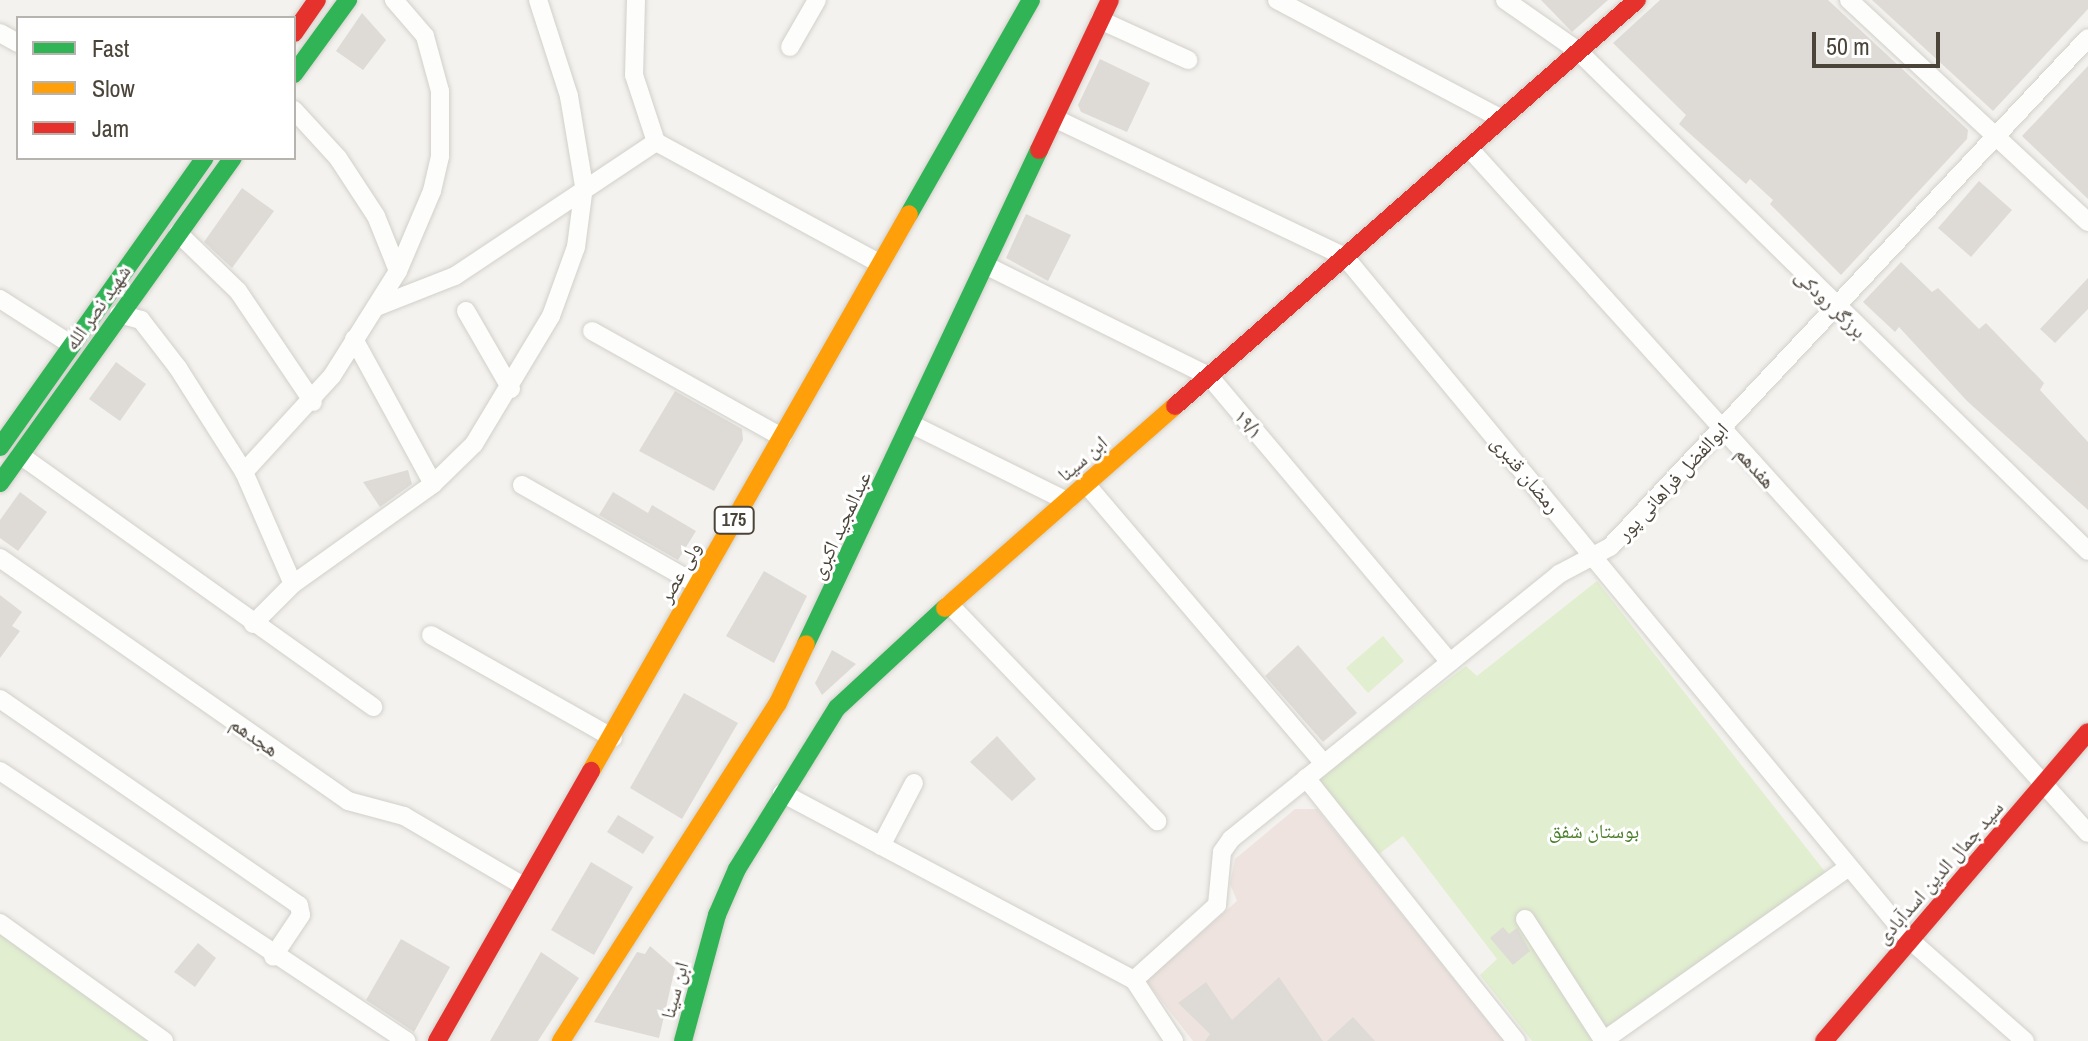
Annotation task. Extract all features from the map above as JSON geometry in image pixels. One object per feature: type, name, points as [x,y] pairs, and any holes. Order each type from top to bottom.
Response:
[{"type":"street","points":[[296,30],[317,0]]},
{"type":"street","points":[[296,71],[348,0]]},
{"type":"street","points":[[244,472],[313,402],[398,271],[432,191],[442,121],[425,36],[394,0]]},
{"type":"street","points":[[253,624],[293,584],[433,484],[474,444],[511,389],[565,283],[584,186],[569,96],[538,0]]},
{"type":"street","points":[[636,0],[634,75],[656,142],[879,263]]},
{"type":"street","points":[[790,47],[817,0]]},
{"type":"street","name":"ولی عصر","points":[[437,1041],[613,738],[696,584],[1031,0]]},
{"type":"street","name":"عبدالمجید اکبری","points":[[561,1041],[778,703],[1110,0]]},
{"type":"street","points":[[1277,0],[1502,119]]},
{"type":"street","name":"ابن سینا","points":[[683,1041],[717,915],[782,793],[837,708],[949,604],[1637,0]]},
{"type":"street","points":[[1849,0],[2088,222]]},
{"type":"street","name":"برزگر رودکی","points":[[1516,3],[1578,51],[1835,307],[2088,551]]},
{"type":"street","points":[[1100,20],[1188,60]]},
{"type":"street","name":"ابوالفضل فراهانی پور","points":[[1134,980],[1217,905],[1222,852],[1231,839],[1559,574],[1610,547],[2088,38]]},
{"type":"street","points":[[296,112],[338,158],[376,216],[398,271]]},
{"type":"street","name":"رمضان قنبری","points":[[1054,118],[1345,257],[1910,940],[2025,1041]]},
{"type":"street","points":[[376,307],[455,276],[584,186],[656,142]]},
{"type":"street","name":"هفدهم","points":[[1469,148],[2088,833]]},
{"type":"street","name":"شهید نصر الله","points":[[0,447],[204,160]]},
{"type":"street","name":"شهید نصر الله","points":[[0,483],[232,160]]},
{"type":"street","points":[[178,233],[238,291],[313,402]]},
{"type":"street","name":"۱۹/۱","points":[[985,265],[1209,376],[1450,662]]},
{"type":"street","points":[[0,299],[72,345]]},
{"type":"street","points":[[466,311],[511,389]]},
{"type":"street","points":[[119,314],[134,315],[160,342],[244,472],[293,584]]},
{"type":"street","points":[[592,331],[782,437]]},
{"type":"street","points":[[354,339],[433,484]]},
{"type":"street","points":[[911,424],[1067,501]]},
{"type":"street","points":[[20,455],[373,707]]},
{"type":"street","points":[[1086,484],[1324,764]]},
{"type":"street","points":[[522,485],[696,584]]},
{"type":"street","name":"هجدهم","points":[[0,558],[348,801],[404,816],[525,887]]},
{"type":"street","points":[[949,604],[1157,821]]},
{"type":"street","points":[[431,635],[613,738]]},
{"type":"street","points":[[0,699],[299,905],[301,915],[273,957]]},
{"type":"street","name":"سید جمال الدین اسدآبادی","points":[[1824,1041],[2088,732]]},
{"type":"street","points":[[0,771],[273,957],[406,1041]]},
{"type":"street","points":[[1306,778],[1516,1041]]},
{"type":"street","points":[[881,846],[914,783]]},
{"type":"street","points":[[782,793],[1134,980],[1174,1041]]},
{"type":"street","points":[[1525,919],[1603,1041],[1849,867]]},
{"type":"street","points":[[0,923],[164,1041]]},
{"type":"shaded area","points":[[1295,809],[1317,809],[1504,1041],[1193,1041],[1146,981],[1237,901],[1230,884],[1235,859]]},
{"type":"green space","name":"بوستان شفق","points":[[1597,581],[1826,873],[1593,1041],[1532,1041],[1480,975],[1497,959],[1403,836],[1379,854],[1318,779],[1466,666],[1477,676]]},
{"type":"green space","points":[[1383,636],[1404,661],[1368,693],[1346,668]]},
{"type":"green space","points":[[0,932],[153,1041],[0,1041]]},
{"type":"building","points":[[1541,0],[1608,0],[1572,32]]},
{"type":"building","points":[[1660,0],[1828,0],[1968,130],[1967,139],[1841,275],[1770,204],[1773,200],[1750,179],[1746,184],[1679,124],[1686,115],[1613,43]]},
{"type":"building","points":[[1872,0],[2088,0],[2088,9],[1993,111]]},
{"type":"building","points":[[362,13],[386,40],[363,70],[336,51]]},
{"type":"building","points":[[1100,59],[1150,83],[1127,132],[1081,112],[1078,105]]},
{"type":"building","points":[[2088,66],[2088,199],[2022,136]]},
{"type":"building","points":[[1979,181],[2012,210],[1971,257],[1938,228]]},
{"type":"building","points":[[242,188],[274,211],[232,268],[204,242]]},
{"type":"building","points":[[1026,214],[1071,235],[1048,281],[1006,258]]},
{"type":"building","points":[[1901,262],[1932,292],[1938,288],[1979,329],[1986,323],[2044,383],[2040,390],[2088,442],[2088,510],[1967,401],[1899,327],[1895,332],[1863,302]]},
{"type":"building","points":[[2088,278],[2088,309],[2055,343],[2040,329]]},
{"type":"building","points":[[116,362],[146,384],[120,421],[89,399]]},
{"type":"building","points":[[675,391],[742,429],[743,440],[714,491],[639,451]]},
{"type":"building","points":[[408,470],[412,484],[380,507],[363,482]]},
{"type":"building","points":[[20,492],[47,512],[18,551],[0,538],[0,520]]},
{"type":"building","points":[[613,492],[648,513],[652,505],[696,531],[678,560],[599,515]]},
{"type":"building","points":[[764,571],[807,596],[774,663],[726,636]]},
{"type":"building","points":[[0,595],[22,612],[12,626],[20,631],[0,658]]},
{"type":"building","points":[[1298,645],[1357,713],[1323,742],[1265,676]]},
{"type":"building","points":[[832,650],[856,664],[822,695],[815,683]]},
{"type":"building","points":[[684,693],[738,723],[682,819],[630,788]]},
{"type":"building","points":[[997,736],[1036,779],[1012,801],[970,762]]},
{"type":"building","points":[[618,815],[654,837],[643,854],[607,832]]},
{"type":"building","points":[[591,862],[633,887],[594,955],[551,930]]},
{"type":"building","points":[[1503,927],[1509,934],[1517,928],[1530,951],[1513,965],[1490,938]]},
{"type":"building","points":[[401,939],[450,967],[414,1032],[366,1000]]},
{"type":"building","points":[[198,943],[216,958],[195,987],[174,972]]},
{"type":"building","points":[[650,946],[675,968],[659,1038],[594,1022],[637,952],[645,954]]},
{"type":"building","points":[[541,952],[579,978],[538,1041],[490,1041]]},
{"type":"building","points":[[1279,977],[1323,1041],[1205,1041],[1210,1034],[1178,1003],[1206,982],[1232,1020]]},
{"type":"building","points":[[1353,1017],[1375,1041],[1327,1041]]},
{"type":"traffic: fast","points":[[296,71],[348,0]]},
{"type":"traffic: fast","points":[[909,214],[1031,0]]},
{"type":"traffic: fast","points":[[806,644],[1039,150]]},
{"type":"traffic: fast","points":[[0,447],[204,160]]},
{"type":"traffic: fast","points":[[0,483],[232,160]]},
{"type":"traffic: fast","points":[[683,1041],[717,915],[737,869],[837,708],[945,608]]},
{"type":"traffic: slow","points":[[591,771],[909,214]]},
{"type":"traffic: slow","points":[[945,608],[1175,406]]},
{"type":"traffic: slow","points":[[561,1041],[778,703],[806,644]]},
{"type":"traffic: jam","points":[[296,30],[317,0]]},
{"type":"traffic: jam","points":[[1039,150],[1110,0]]},
{"type":"traffic: jam","points":[[1175,406],[1637,0]]},
{"type":"traffic: jam","points":[[1824,1041],[2088,732]]},
{"type":"traffic: jam","points":[[437,1041],[591,771]]}]
